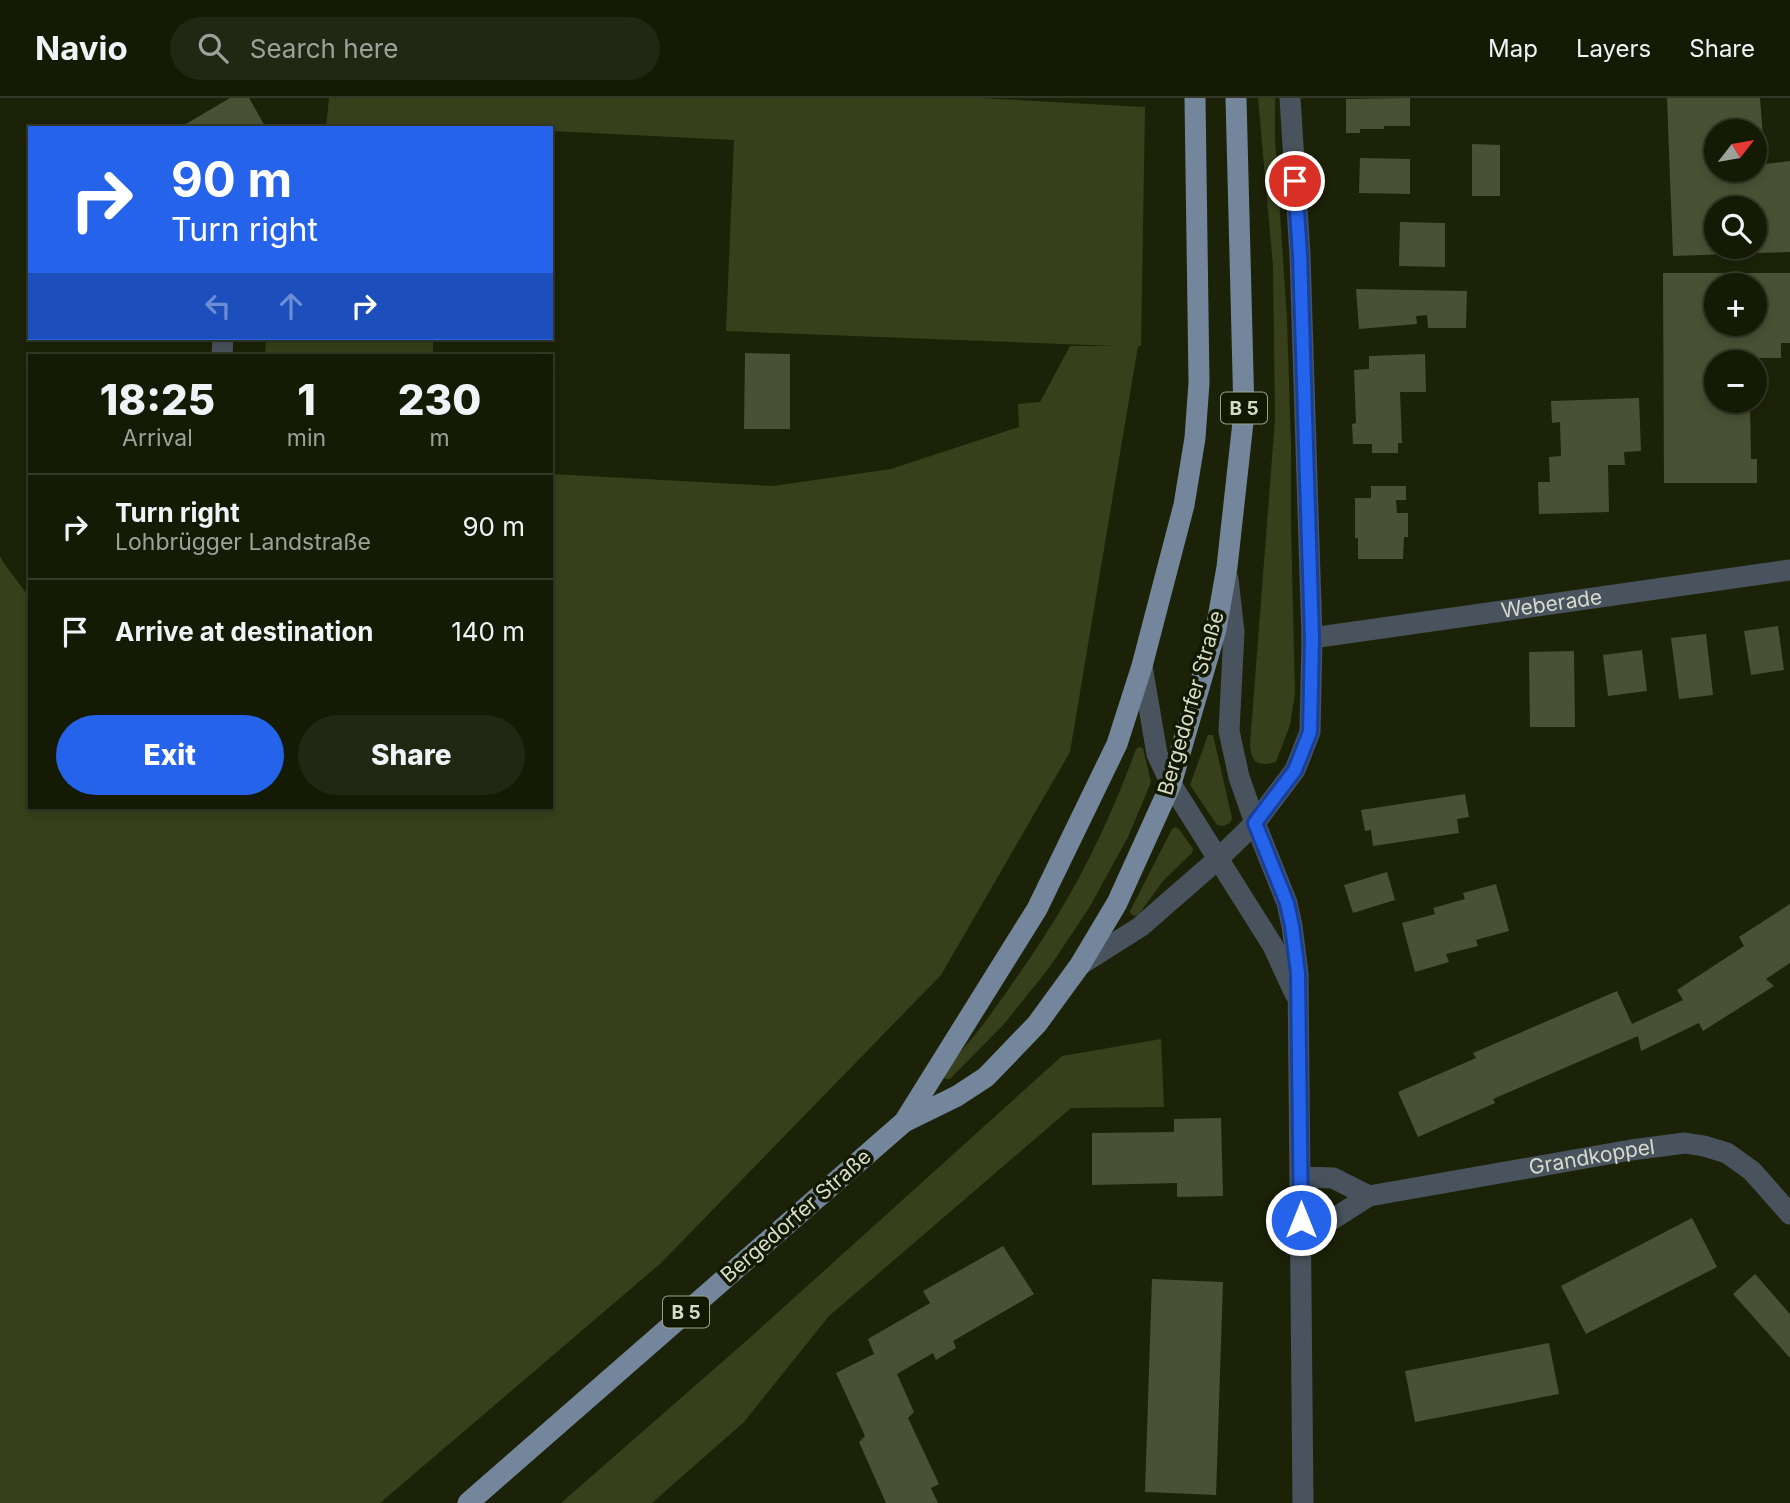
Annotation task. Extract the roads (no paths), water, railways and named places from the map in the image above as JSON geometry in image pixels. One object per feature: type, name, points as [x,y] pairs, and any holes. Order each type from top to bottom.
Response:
[{"type":"main road","name":"Bergedorfer Straße","points":[[904,1122],[1037,909],[1117,744],[1142,666],[1184,505],[1195,438],[1199,383],[1195,98]]},
{"type":"main road","name":"Bergedorfer Straße","points":[[468,1503],[904,1122],[957,1096],[986,1077],[1037,1024],[1080,965],[1117,903],[1171,784],[1216,629],[1227,567],[1244,413],[1236,98]]},
{"type":"street","points":[[1080,965],[1140,927],[1255,823],[1295,770],[1310,732],[1312,638],[1300,255],[1290,98]]},
{"type":"street","points":[[1227,567],[1234,632],[1229,731],[1239,777],[1287,903],[1297,961],[1303,1503]]},
{"type":"street","name":"Weberade","points":[[1312,638],[1790,570]]},
{"type":"street","name":"B 5","points":[[1142,666],[1157,754],[1171,784]]},
{"type":"street","points":[[1171,784],[1273,946],[1298,1002]]},
{"type":"street","name":"Grandkoppel","points":[[1301,1220],[1333,1219],[1369,1196],[1685,1143],[1727,1153],[1752,1171],[1790,1214]]},
{"type":"street","points":[[1301,1177],[1333,1178],[1369,1196]]}]
